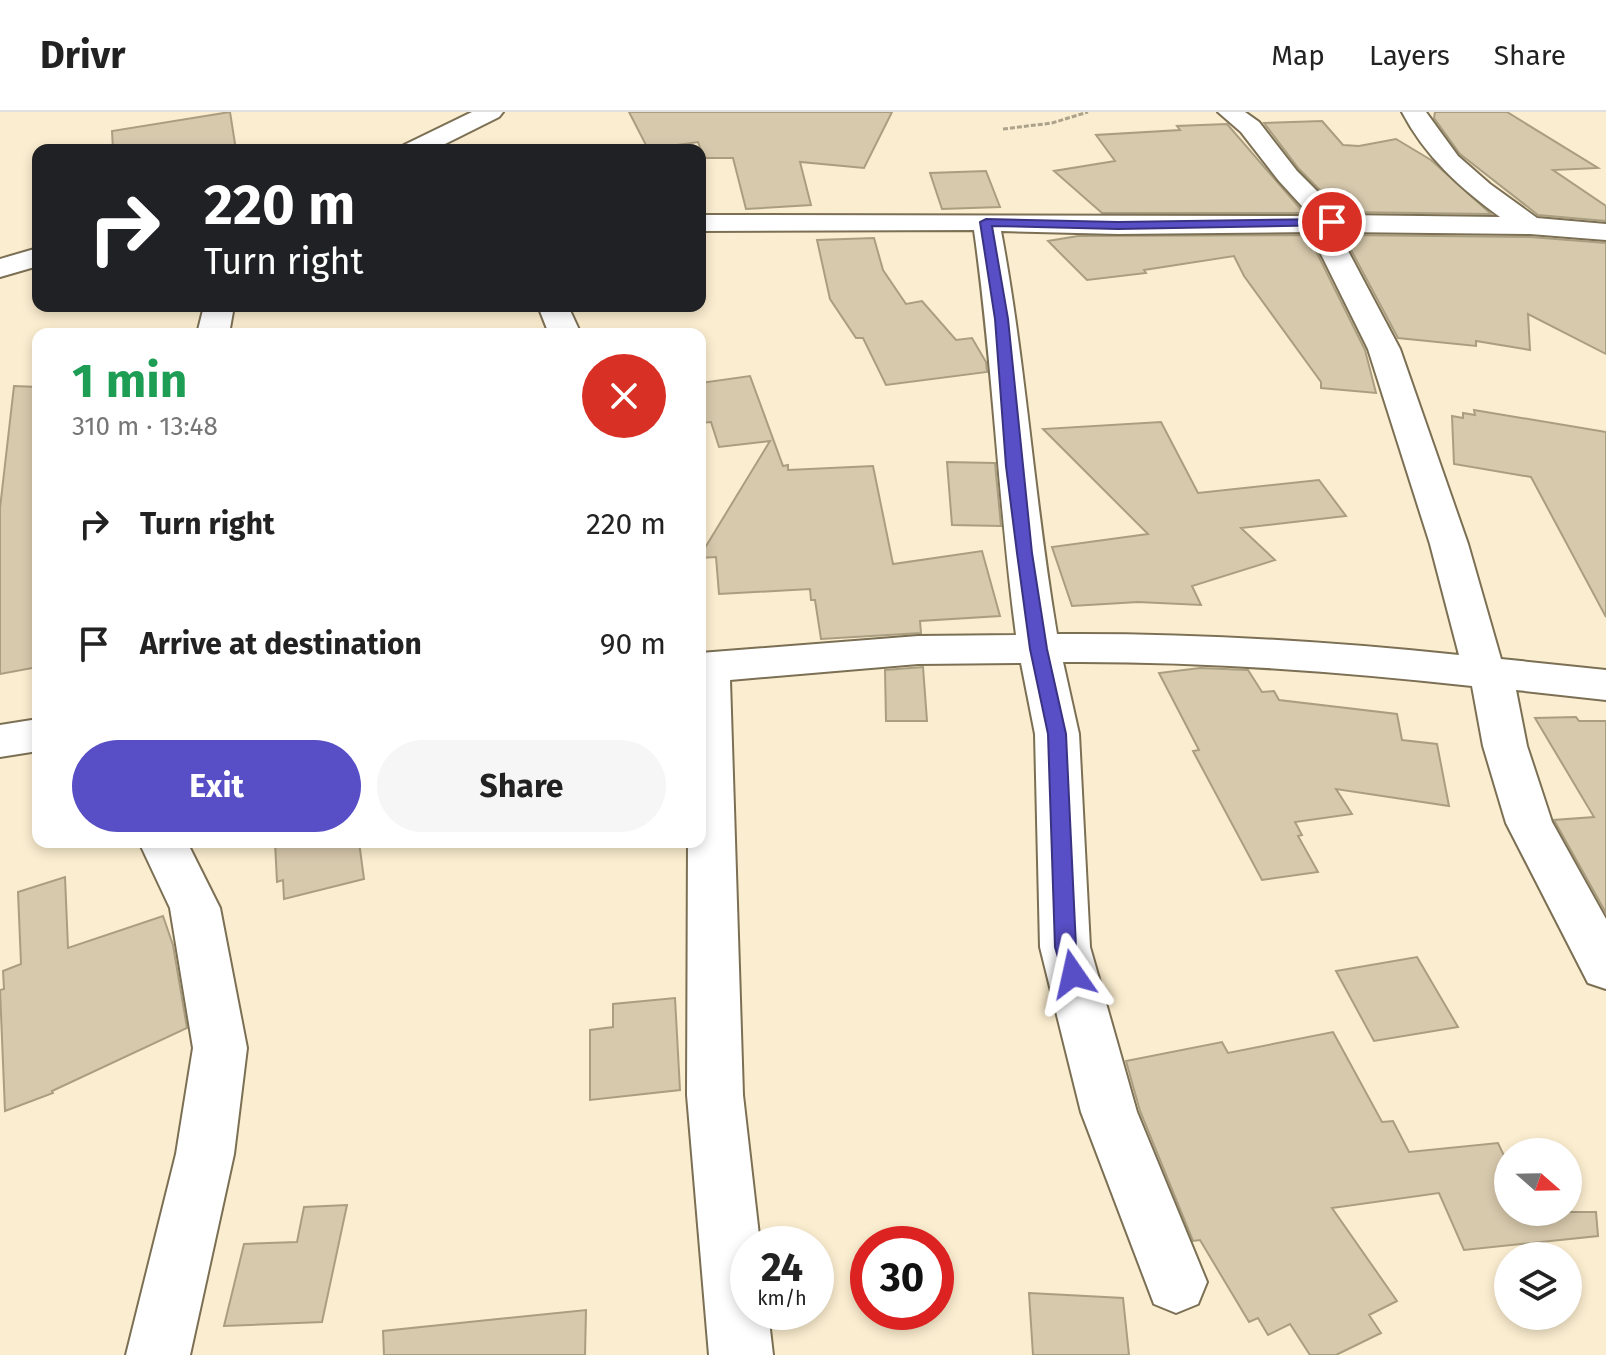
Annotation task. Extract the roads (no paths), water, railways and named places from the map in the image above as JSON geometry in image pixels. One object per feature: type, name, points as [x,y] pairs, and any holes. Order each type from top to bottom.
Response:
[{"type":"street","points":[[1230,112],[1250,127],[1325,222],[1384,349],[1449,544],[1529,823],[1606,967]]},
{"type":"street","points":[[1414,112],[1426,134],[1455,167],[1530,226]]},
{"type":"street","points":[[479,144],[483,116]]},
{"type":"street","points":[[425,144],[483,116]]},
{"type":"street","points":[[986,222],[1002,319],[1014,466],[1039,649],[1057,734],[1065,947],[1109,1112],[1176,1282]]},
{"type":"street","points":[[706,223],[986,222],[1118,226],[1325,222],[1530,226],[1606,232]]},
{"type":"street","points":[[0,268],[32,259]]},
{"type":"street","points":[[706,667],[918,650],[1218,648],[1606,685]]},
{"type":"street","points":[[706,710],[715,1095],[741,1355]]},
{"type":"street","points":[[0,741],[32,736]]},
{"type":"street","points":[[158,1355],[205,1154],[220,1048],[195,908],[166,848]]}]
